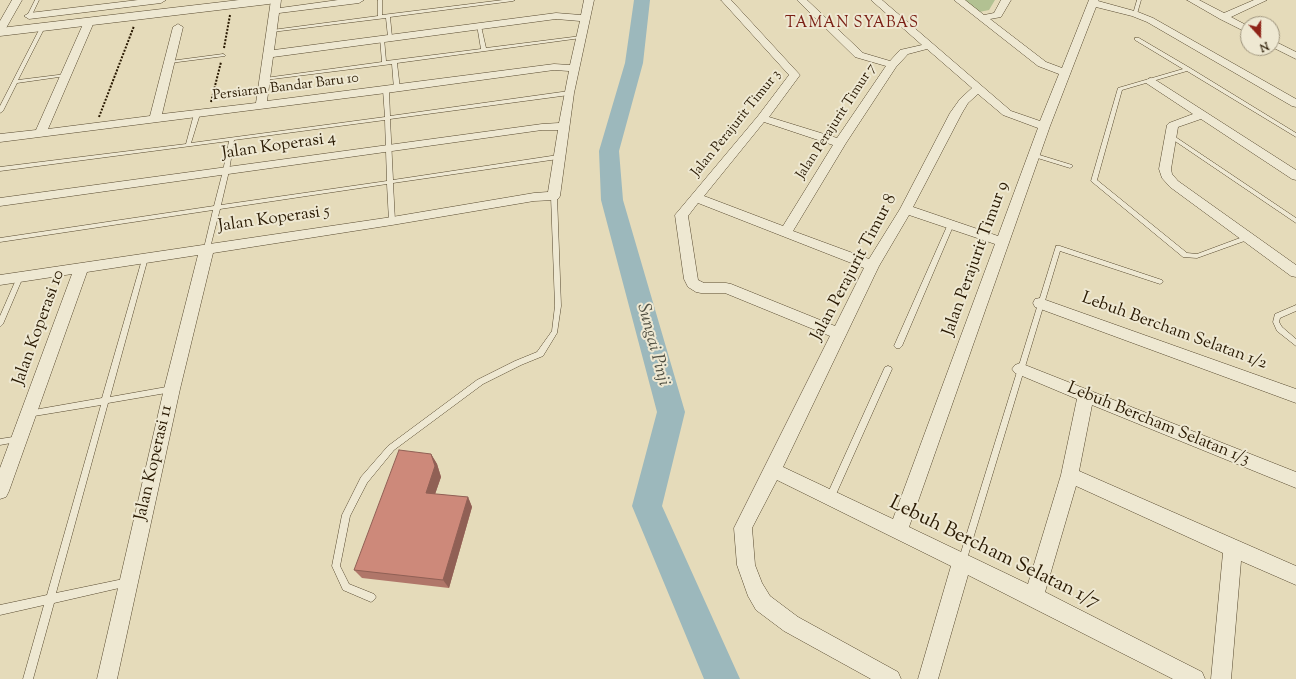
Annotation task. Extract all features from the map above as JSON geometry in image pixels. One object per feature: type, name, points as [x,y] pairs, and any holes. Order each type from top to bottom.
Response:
[{"type":"street","points":[[0,31],[17,0]]},
{"type":"street","points":[[29,16],[138,1],[162,0]]},
{"type":"street","points":[[0,31],[136,16],[273,4],[360,0]]},
{"type":"street","points":[[554,196],[563,126],[584,18],[589,0]]},
{"type":"street","name":"Jalan Perajurit Timur 3","points":[[726,0],[795,73],[794,78],[762,118],[681,215],[691,279],[697,286],[707,289],[726,288],[840,334]]},
{"type":"street","points":[[802,0],[860,55],[892,66]]},
{"type":"street","points":[[876,0],[1009,114],[1044,126]]},
{"type":"street","points":[[959,0],[1042,64],[1066,73]]},
{"type":"street","points":[[982,18],[998,15],[1006,0]]},
{"type":"street","points":[[1192,0],[1240,26]]},
{"type":"street","points":[[1223,17],[1262,0]]},
{"type":"street","points":[[136,16],[138,1]]},
{"type":"street","points":[[1094,2],[1150,20],[1296,104]]},
{"type":"street","name":"Jalan Perajurit Timur 9","points":[[898,531],[1033,155],[1094,2]]},
{"type":"street","points":[[261,106],[272,31],[273,4]]},
{"type":"street","points":[[269,54],[556,16],[584,18]]},
{"type":"street","points":[[40,134],[89,22]]},
{"type":"street","points":[[155,119],[178,27]]},
{"type":"street","name":"Jalan Perajurit Timur 7","points":[[786,232],[840,143],[892,66],[904,52],[929,46]]},
{"type":"street","points":[[1280,46],[1293,52]]},
{"type":"street","name":"Persiaran Bandar Baru 10","points":[[0,138],[392,90],[554,67],[575,68]]},
{"type":"street","points":[[1150,81],[1296,176]]},
{"type":"street","name":"Jalan Perajurit Timur 8","points":[[891,679],[791,624],[763,603],[755,589],[746,565],[743,528],[840,334],[872,266],[906,209],[956,113],[964,101],[978,88]]},
{"type":"street","points":[[1201,115],[1174,124],[1165,169],[1168,178],[1296,272]]},
{"type":"street","points":[[762,118],[840,143]]},
{"type":"street","name":"Jalan Koperasi 4","points":[[0,202],[389,150],[542,127],[563,126]]},
{"type":"street","name":"Jalan Koperasi 5","points":[[0,280],[392,221],[534,197],[554,196]]},
{"type":"street","points":[[696,198],[872,266]]},
{"type":"street","points":[[906,209],[1002,242]]},
{"type":"street","name":"Jalan Koperasi 11","points":[[107,679],[172,389],[207,248]]},
{"type":"street","name":"Jalan Koperasi 10","points":[[0,491],[82,267]]},
{"type":"street","name":"Lebuh Bercham Selatan 1/2","points":[[1040,303],[1296,396]]},
{"type":"street","name":"Lebuh Bercham Selatan 1/3","points":[[1020,369],[1296,480]]},
{"type":"street","points":[[1034,597],[1070,475],[1086,396]]},
{"type":"street","name":"Lebuh Bercham Selatan 1/7","points":[[773,470],[1034,597],[1195,679]]},
{"type":"street","points":[[1070,475],[1296,576]]},
{"type":"street","points":[[1221,679],[1233,548]]},
{"type":"street","points":[[928,679],[962,562]]},
{"type":"lane","points":[[29,16],[37,0]]},
{"type":"lane","points":[[380,0],[380,17]]},
{"type":"lane","points":[[272,31],[473,3],[513,0]]},
{"type":"lane","points":[[1135,14],[1139,0]]},
{"type":"lane","points":[[384,63],[388,16]]},
{"type":"lane","points":[[478,26],[484,50]]},
{"type":"lane","points":[[0,111],[43,27]]},
{"type":"lane","points":[[265,79],[581,37]]},
{"type":"lane","points":[[1136,39],[1296,135]]},
{"type":"lane","points":[[170,62],[223,55]]},
{"type":"lane","points":[[392,221],[388,118],[394,62]]},
{"type":"lane","points":[[1188,69],[1120,89],[1094,180],[1095,183],[1182,253],[1189,256],[1197,256],[1248,237]]},
{"type":"lane","points":[[15,82],[66,75]]},
{"type":"lane","points":[[0,169],[569,93]]},
{"type":"lane","points":[[188,145],[197,114]]},
{"type":"lane","points":[[1171,136],[1296,221]]},
{"type":"lane","points":[[207,248],[226,171],[232,139]]},
{"type":"lane","points":[[1033,155],[1070,166]]},
{"type":"lane","points":[[0,240],[558,158]]},
{"type":"lane","points":[[371,597],[346,587],[336,566],[346,515],[364,480],[391,448],[480,382],[540,354],[555,331],[558,306],[554,196]]},
{"type":"lane","points":[[898,346],[951,224]]},
{"type":"lane","points":[[962,562],[1058,248],[1160,282]]},
{"type":"lane","points":[[28,679],[145,258]]},
{"type":"lane","points":[[0,324],[20,277]]},
{"type":"lane","points":[[1296,308],[1277,316],[1276,322],[1279,329],[1296,343]]},
{"type":"lane","points":[[830,498],[888,369]]},
{"type":"lane","points":[[28,414],[172,389]]},
{"type":"lane","points":[[0,442],[19,439]]},
{"type":"lane","points":[[0,610],[128,582]]},
{"type":"path","points":[[96,126],[136,16]]},
{"type":"green space","points":[[962,0],[995,0],[989,10],[979,12]]},
{"type":"building","points":[[399,450],[431,454],[435,466],[426,493],[468,497],[443,580],[354,570]]},
{"type":"waterway","name":"Sungai Pinji","points":[[642,0],[634,63],[609,151],[612,200],[671,412],[647,506],[722,679]]},
{"type":"district","name":"TAMAN SYABAS","points":[[852,24]]}]
